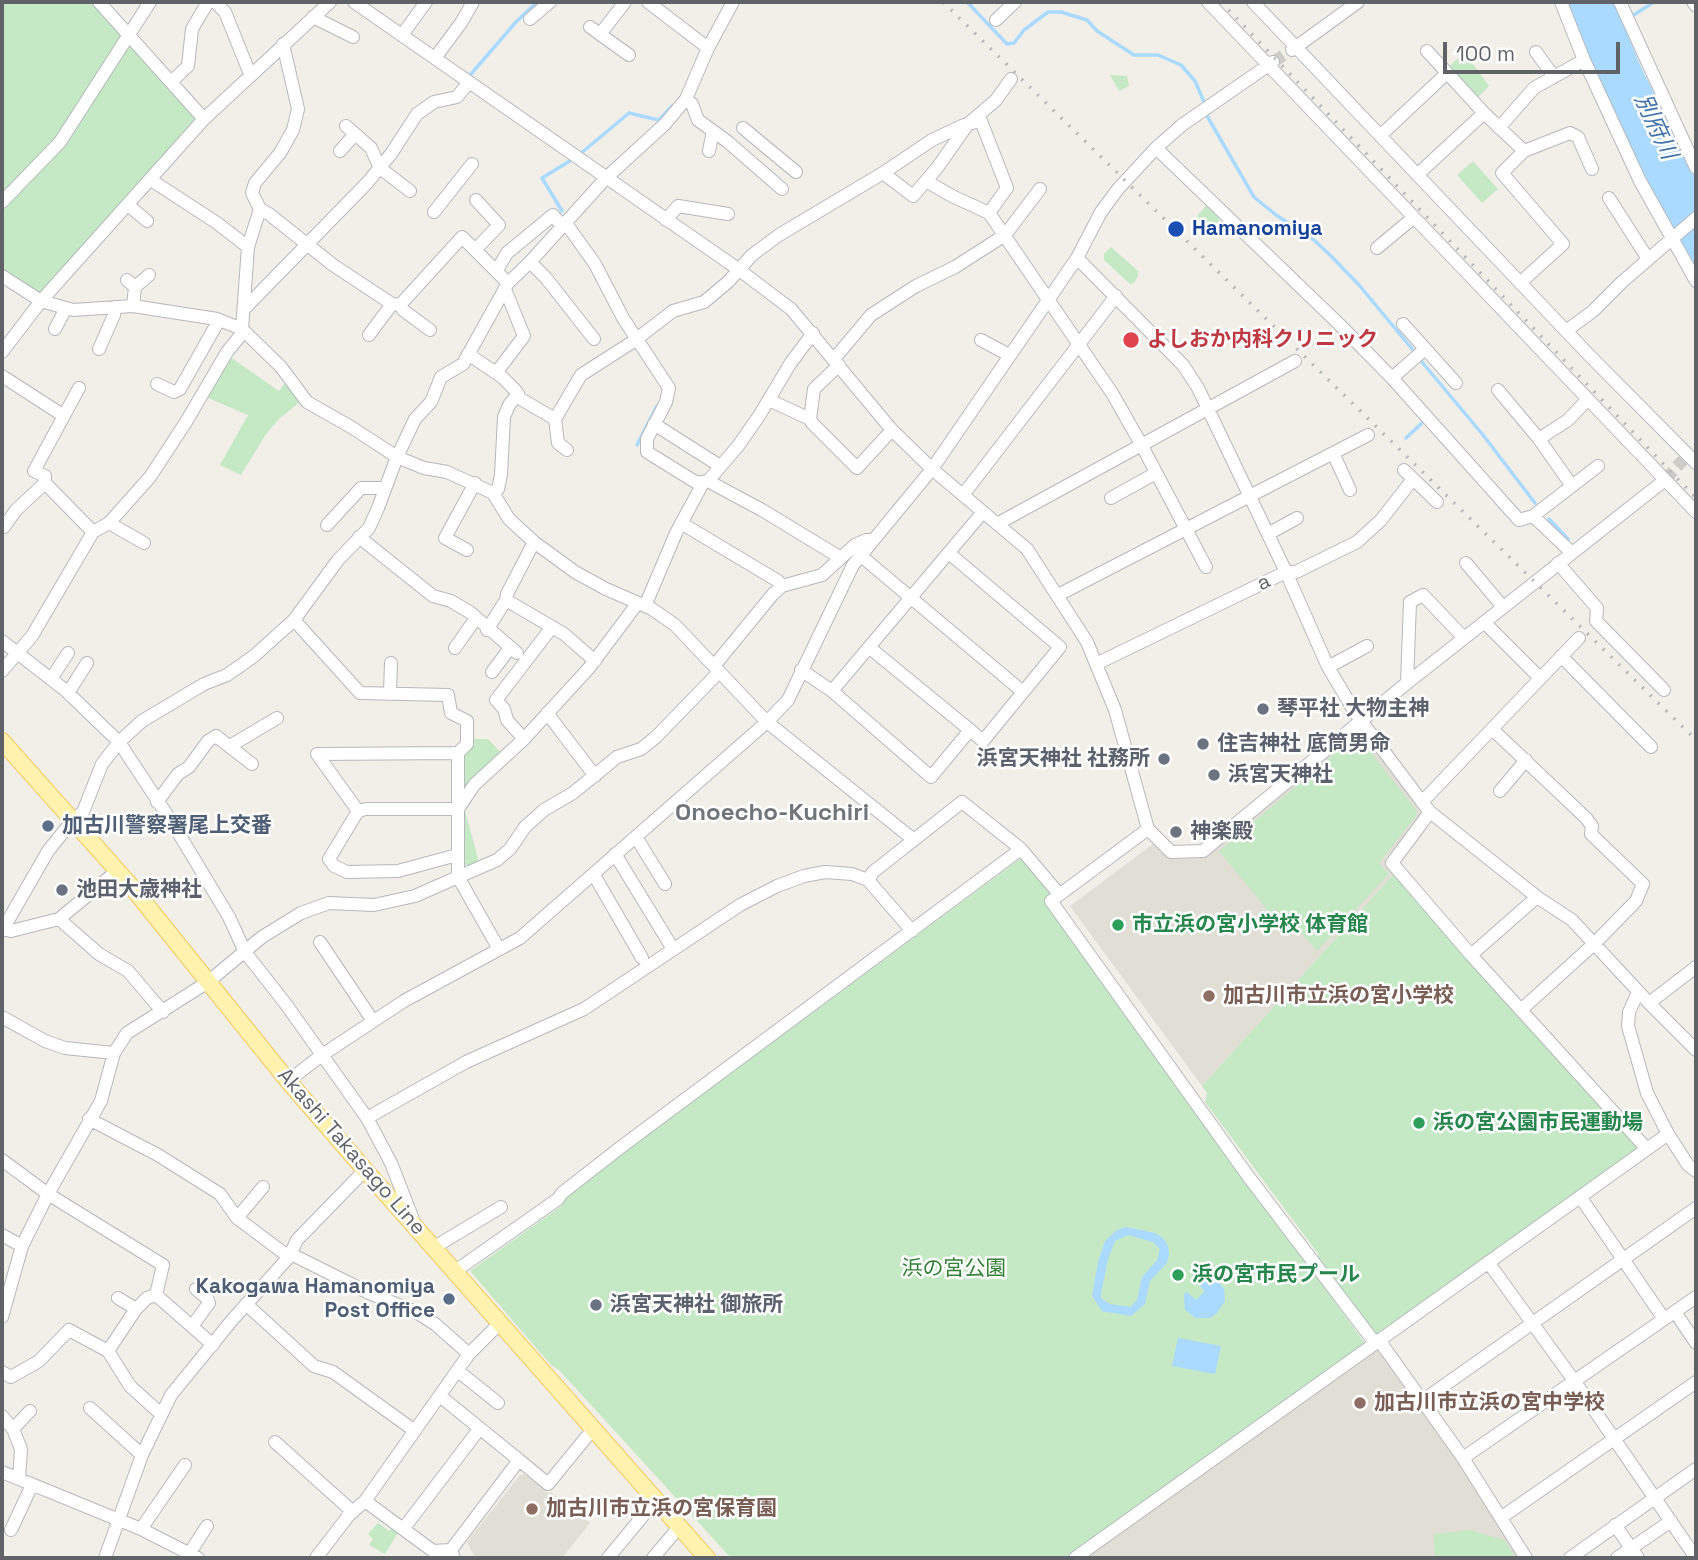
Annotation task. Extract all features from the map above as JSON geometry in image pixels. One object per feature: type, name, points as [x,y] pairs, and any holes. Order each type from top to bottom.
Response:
[{"type":"main road","name":"Akashi Takasago Line","points":[[2,741],[117,871],[288,1081],[704,1557]]},
{"type":"street","points":[[99,2],[204,119]]},
{"type":"street","points":[[2,202],[60,142],[150,2]]},
{"type":"street","points":[[171,82],[188,66],[192,30],[208,2]]},
{"type":"street","points":[[215,2],[225,12],[250,74]]},
{"type":"street","points":[[2,352],[41,301],[204,119],[330,2]]},
{"type":"street","points":[[355,2],[792,309],[892,430],[932,469],[1027,549],[1087,642],[1115,710],[1148,829],[1171,852],[1203,852],[1407,682],[1665,480]]},
{"type":"street","points":[[402,35],[426,2]]},
{"type":"street","points":[[435,58],[473,2]]},
{"type":"street","points":[[530,19],[550,2]]},
{"type":"street","points":[[625,2],[596,30],[628,55]]},
{"type":"street","points":[[648,2],[708,48]]},
{"type":"street","points":[[117,871],[59,919],[11,931],[2,929],[48,851],[83,812],[102,764],[119,742],[142,721],[204,684],[227,675],[254,656],[294,620],[338,560],[369,527],[415,419],[431,402],[441,377],[463,364],[506,286],[606,178],[665,124],[686,99],[708,48],[733,2]]},
{"type":"street","points":[[996,20],[1015,2]]},
{"type":"street","points":[[1208,2],[1696,512]]},
{"type":"street","points":[[1253,2],[1294,48],[1691,458]]},
{"type":"street","points":[[1294,48],[1342,6],[1358,2]]},
{"type":"street","points":[[1561,2],[1584,60],[1640,180],[1696,281]]},
{"type":"street","points":[[1620,2],[1696,168]]},
{"type":"street","points":[[313,17],[353,37]]},
{"type":"street","points":[[283,44],[298,109],[293,130],[280,153],[252,188],[260,209],[369,291],[396,304],[430,330]]},
{"type":"street","points":[[1427,51],[1484,113],[1524,151]]},
{"type":"street","points":[[1536,51],[1554,77]]},
{"type":"street","points":[[1499,128],[1534,88],[1584,60]]},
{"type":"street","points":[[288,1081],[322,1055],[404,1001],[520,937],[767,722],[788,700],[853,565],[932,469],[1077,258],[1101,212],[1129,176],[1182,125],[1270,64]]},
{"type":"street","points":[[1380,136],[1447,73]]},
{"type":"street","points":[[883,173],[913,196],[968,124],[996,100],[1011,79]]},
{"type":"street","points":[[244,308],[380,168],[417,114],[435,102],[457,97],[469,82]]},
{"type":"street","points":[[686,99],[692,104],[698,120],[782,189]]},
{"type":"street","points":[[1417,175],[1484,113]]},
{"type":"street","points":[[567,450],[558,443],[555,419],[581,374],[633,341],[673,311],[704,302],[767,244],[795,224],[883,173],[932,140],[981,121],[1007,191],[989,213]]},
{"type":"street","points":[[743,128],[796,173]]},
{"type":"street","points":[[340,151],[350,130],[371,148],[380,168],[410,191]]},
{"type":"street","points":[[709,151],[713,131]]},
{"type":"street","points":[[1520,283],[1563,244],[1502,173],[1524,151],[1570,133],[1578,137],[1592,169]]},
{"type":"street","points":[[1156,149],[1392,378],[1519,520],[1538,512],[1598,466]]},
{"type":"street","points":[[764,174],[778,157]]},
{"type":"street","points":[[434,212],[468,190],[472,164]]},
{"type":"street","points":[[150,180],[216,222],[248,247]]},
{"type":"street","points":[[926,181],[989,213],[1005,234],[1112,393],[1206,567]]},
{"type":"street","points":[[810,419],[814,389],[871,315],[891,301],[955,267],[1005,234],[1040,189]]},
{"type":"street","points":[[468,190],[499,225],[475,250]]},
{"type":"street","points":[[128,205],[147,221]]},
{"type":"street","points":[[666,220],[678,206],[728,214]]},
{"type":"street","points":[[1610,207],[1648,259]]},
{"type":"street","points":[[2,671],[32,636],[93,532],[109,523],[150,477],[243,330],[248,247],[260,209]]},
{"type":"street","points":[[497,270],[508,253],[553,215],[564,224],[595,264],[633,341],[669,388],[666,402],[647,439],[646,452],[697,483],[705,482],[762,510],[841,558]]},
{"type":"street","points":[[1377,248],[1413,218]]},
{"type":"street","points":[[1566,331],[1593,311],[1696,218]]},
{"type":"street","points":[[758,231],[767,244]]},
{"type":"street","points":[[369,335],[461,237],[497,270],[506,286],[524,336],[496,373]]},
{"type":"street","points":[[1077,258],[1183,365],[1208,409],[1340,690],[1426,807],[1537,897],[1572,920],[1696,1050]]},
{"type":"street","points":[[530,262],[594,339]]},
{"type":"street","points":[[133,306],[131,284],[149,275]]},
{"type":"street","points":[[2,276],[41,301],[73,310],[133,306],[219,320],[243,330],[281,367],[307,402],[397,457],[424,468],[447,472],[493,493],[509,519],[534,542],[590,582],[641,605],[675,625],[767,722],[914,840]]},
{"type":"street","points":[[963,495],[1116,296]]},
{"type":"street","points":[[99,349],[115,307]]},
{"type":"street","points":[[55,329],[66,308]]},
{"type":"street","points":[[157,384],[174,392],[180,389],[219,320]]},
{"type":"street","points":[[1403,324],[1425,349],[1446,363],[1456,383]]},
{"type":"street","points":[[458,809],[474,785],[524,739],[595,661],[641,605],[681,523],[705,482],[738,446],[813,333]]},
{"type":"street","points":[[981,340],[1009,355]]},
{"type":"street","points":[[1392,378],[1425,349]]},
{"type":"street","points":[[468,354],[496,373],[519,398],[555,419]]},
{"type":"street","points":[[997,524],[1295,361]]},
{"type":"street","points":[[2,376],[64,416]]},
{"type":"street","points":[[79,388],[34,471],[45,476],[45,483],[93,532]]},
{"type":"street","points":[[1498,390],[1539,439],[1572,486]]},
{"type":"street","points":[[493,493],[498,489],[501,475],[504,417],[518,394]]},
{"type":"street","points":[[1539,439],[1568,420],[1588,399]]},
{"type":"street","points":[[769,400],[810,419],[858,468],[892,430]]},
{"type":"street","points":[[654,424],[720,466]]},
{"type":"street","points":[[1058,595],[1185,527],[1368,435]]},
{"type":"street","points":[[1333,453],[1350,490]]},
{"type":"street","points":[[1111,498],[1156,473]]},
{"type":"street","name":"a","points":[[1096,664],[1286,572],[1296,572],[1357,542],[1369,534],[1408,474],[1437,502]]},
{"type":"street","points":[[4,527],[16,510],[45,483]]},
{"type":"street","points":[[467,550],[445,538],[475,483]]},
{"type":"street","points":[[327,524],[361,488],[385,488]]},
{"type":"street","points":[[832,691],[983,512]]},
{"type":"street","points":[[1538,512],[1572,553]]},
{"type":"street","points":[[1268,534],[1297,518]]},
{"type":"street","points":[[109,523],[144,543]]},
{"type":"street","points":[[681,523],[778,581],[782,586]]},
{"type":"street","points":[[359,537],[433,596],[451,601],[476,618],[514,651],[492,672]]},
{"type":"street","points":[[2,1317],[22,1246],[101,1101],[114,1053],[127,1033],[208,982],[282,923],[320,905],[374,905],[415,896],[497,860],[510,849],[525,827],[544,810],[573,793],[617,757],[641,749],[656,737],[716,669],[754,615],[782,586],[822,575],[855,545],[873,540]]},
{"type":"street","points":[[487,629],[506,600],[534,542]]},
{"type":"street","points":[[870,648],[983,741],[1060,647],[950,554]]},
{"type":"street","points":[[860,555],[1023,692]]},
{"type":"street","points":[[1466,563],[1503,607]]},
{"type":"street","points":[[1558,563],[1597,608],[1596,621],[1620,638],[1664,690]]},
{"type":"street","points":[[1407,682],[1410,602],[1423,595],[1464,638]]},
{"type":"street","points":[[506,600],[552,627],[595,661]]},
{"type":"street","points":[[455,648],[476,618]]},
{"type":"street","points":[[294,620],[360,693],[448,695],[451,713],[467,721],[467,744],[458,753],[317,754],[358,811]]},
{"type":"street","points":[[1484,622],[1540,678]]},
{"type":"street","points":[[524,739],[507,720],[504,709],[496,700],[552,627]]},
{"type":"street","points":[[1579,638],[1492,729],[1426,807],[1392,863],[1471,955],[1647,1149]]},
{"type":"street","points":[[2,640],[68,693],[119,742],[229,917],[245,952],[367,1118],[391,1163],[416,1228]]},
{"type":"street","points":[[1328,667],[1367,646]]},
{"type":"street","points":[[51,679],[68,653]]},
{"type":"street","points":[[1561,656],[1651,747]]},
{"type":"street","points":[[68,693],[87,663]]},
{"type":"street","points":[[390,694],[391,663]]},
{"type":"street","points":[[801,670],[832,691],[931,777],[970,730]]},
{"type":"street","points":[[547,713],[595,776]]},
{"type":"street","points":[[229,746],[262,720],[277,718]]},
{"type":"street","points":[[1492,729],[1587,818],[1592,826],[1591,834],[1643,884],[1636,901],[1595,943],[1522,1009]]},
{"type":"street","points":[[157,802],[178,774],[189,767],[208,741],[216,736],[252,764]]},
{"type":"street","points":[[458,753],[458,877],[499,949]]},
{"type":"street","points":[[1500,791],[1526,760]]},
{"type":"street","points":[[869,880],[873,873],[962,802],[1021,849],[1059,894]]},
{"type":"street","points":[[457,855],[398,871],[347,872],[334,866],[329,859],[358,811],[458,809]]},
{"type":"street","points":[[1148,829],[1052,901],[1248,1176],[1422,1401],[1463,1458],[1526,1558]]},
{"type":"street","points":[[636,837],[665,884]]},
{"type":"street","points":[[454,1272],[558,1199],[610,1155],[1021,849]]},
{"type":"street","points":[[615,854],[673,949]]},
{"type":"street","points":[[367,1118],[466,1062],[584,1009],[752,898],[804,876],[839,872],[869,880],[912,931]]},
{"type":"street","points":[[594,875],[642,958]]},
{"type":"street","points":[[1471,955],[1537,897]]},
{"type":"street","points":[[59,919],[99,954],[128,971],[163,1012]]},
{"type":"street","points":[[320,942],[373,1021]]},
{"type":"street","points":[[1649,1003],[1696,967]]},
{"type":"street","points":[[1638,992],[1629,1012],[1628,1026],[1647,1093],[1668,1134],[1688,1165],[1696,1171]]},
{"type":"street","points":[[2,1017],[46,1041],[65,1048],[114,1053]]},
{"type":"street","points":[[89,1119],[159,1155],[206,1184],[220,1194],[237,1218],[290,1255],[416,1312],[435,1324],[469,1354]]},
{"type":"street","points":[[1075,1558],[1668,1134]]},
{"type":"street","points":[[2,1160],[48,1194],[163,1265],[156,1295]]},
{"type":"street","points":[[105,1558],[142,1455],[171,1395],[290,1255],[297,1240],[365,1170]]},
{"type":"street","points":[[237,1218],[263,1187]]},
{"type":"street","points":[[1581,1198],[1623,1261],[1696,1343]]},
{"type":"street","points":[[433,1248],[501,1208]]},
{"type":"street","points":[[1422,1401],[1696,1208]]},
{"type":"street","points":[[2,1235],[22,1246]]},
{"type":"street","points":[[1488,1262],[1575,1381],[1695,1557]]},
{"type":"street","points":[[2,1271],[15,1276]]},
{"type":"street","points":[[193,1325],[209,1303],[196,1289]]},
{"type":"street","points":[[108,1351],[136,1309],[147,1298],[156,1295]]},
{"type":"street","points":[[156,1295],[213,1345]]},
{"type":"street","points":[[1463,1458],[1696,1297]]},
{"type":"street","points":[[118,1298],[136,1309]]},
{"type":"street","points":[[246,1304],[314,1366],[333,1372],[415,1431]]},
{"type":"street","points":[[319,1557],[353,1512],[365,1501],[469,1354],[500,1323]]},
{"type":"street","points":[[2,1372],[11,1377],[39,1361],[69,1330],[108,1351],[130,1386],[162,1414]]},
{"type":"street","points":[[458,1371],[498,1402]]},
{"type":"street","points":[[1502,1517],[1696,1382]]},
{"type":"street","points":[[440,1396],[548,1484],[593,1429]]},
{"type":"street","points":[[90,1408],[142,1455]]},
{"type":"street","points":[[13,1429],[30,1411]]},
{"type":"street","points":[[2,1416],[13,1429],[21,1449],[19,1479]]},
{"type":"street","points":[[404,1528],[480,1428]]},
{"type":"street","points":[[275,1442],[353,1512]]},
{"type":"street","points":[[365,1501],[433,1551],[453,1554],[519,1460]]},
{"type":"street","points":[[1570,1558],[1696,1469]]},
{"type":"street","points":[[141,1530],[176,1470]]},
{"type":"street","points":[[2,1472],[31,1487],[120,1520],[194,1556],[207,1526]]},
{"type":"street","points":[[11,1530],[31,1487]]},
{"type":"street","points":[[608,1558],[656,1500]]},
{"type":"street","points":[[1617,1558],[1634,1553],[1671,1521]]},
{"type":"street","points":[[1615,1525],[1634,1553]]},
{"type":"street","points":[[653,1558],[679,1527]]},
{"type":"shaded area","name":"加古川市立浜の宮小学校","points":[[1356,730],[1364,731],[1420,808],[1421,816],[1386,858],[1386,865],[1394,874],[1202,1086],[1070,906],[1153,844],[1170,859],[1202,858]]},
{"type":"shaded area","name":"加古川市立浜の宮中学校","points":[[1376,1349],[1382,1351],[1456,1456],[1520,1558],[1084,1558]]},
{"type":"shaded area","name":"加古川市立浜の宮保育園","points":[[520,1475],[525,1475],[549,1494],[551,1492],[590,1523],[562,1558],[475,1558],[467,1542]]},
{"type":"green space","points":[[2,2],[92,2],[124,36],[54,141],[2,195]]},
{"type":"green space","points":[[130,42],[199,117],[41,295],[2,269],[2,208]]},
{"type":"green space","points":[[1465,53],[1489,86],[1478,97],[1449,66]]},
{"type":"green space","points":[[1110,75],[1127,76],[1129,86],[1119,91]]},
{"type":"green space","points":[[1473,161],[1498,189],[1482,203],[1457,175]]},
{"type":"green space","points":[[1207,205],[1227,228],[1218,237],[1197,216]]},
{"type":"green space","points":[[1111,247],[1138,271],[1134,283],[1130,284],[1104,260],[1104,254]]},
{"type":"green space","points":[[230,357],[279,391],[287,380],[302,400],[266,434],[241,475],[220,465],[248,415],[206,397]]},
{"type":"green space","points":[[1357,735],[1417,811],[1416,816],[1379,863],[1389,874],[1317,951],[1299,930],[1294,934],[1276,909],[1270,913],[1219,851]]},
{"type":"green space","points":[[472,739],[488,739],[504,756],[469,788],[464,788],[464,754]]},
{"type":"green space","points":[[464,807],[479,863],[471,867],[462,863]]},
{"type":"green space","name":"浜の宮公園","points":[[1025,858],[1050,887],[1053,912],[1366,1345],[1064,1558],[731,1558],[559,1370],[551,1365],[470,1271],[560,1207],[568,1194],[1020,859]]},
{"type":"green space","name":"浜の宮公園市民運動場","points":[[1394,874],[1636,1144],[1636,1151],[1379,1334],[1373,1334],[1316,1258],[1319,1255],[1205,1102],[1207,1093],[1202,1086]]},
{"type":"green space","points":[[378,1523],[389,1531],[393,1527],[399,1531],[385,1554],[369,1545],[373,1539],[368,1534]]},
{"type":"green space","points":[[1470,1530],[1504,1540],[1516,1558],[1435,1558],[1434,1534]]},
{"type":"water","name":"別府川","points":[[1566,2],[1614,2],[1641,67],[1696,179],[1696,272],[1674,237],[1599,79]]},
{"type":"water","points":[[1126,1227],[1155,1233],[1163,1238],[1168,1246],[1167,1263],[1150,1281],[1145,1304],[1131,1316],[1102,1311],[1092,1296],[1105,1241],[1117,1230]],"holes":[[[1128,1235],[1153,1242],[1160,1249],[1157,1260],[1142,1277],[1137,1300],[1131,1307],[1110,1304],[1101,1298],[1108,1259],[1115,1241]]]},
{"type":"water","points":[[1208,1275],[1215,1278],[1224,1289],[1225,1301],[1210,1318],[1196,1318],[1185,1310],[1184,1294],[1187,1292],[1196,1300],[1205,1291],[1196,1279]]},
{"type":"water","points":[[1178,1338],[1221,1346],[1215,1374],[1172,1366]]},
{"type":"waterway","points":[[471,74],[537,2]]},
{"type":"waterway","points":[[967,2],[1007,44],[1014,43],[1024,30],[1048,12],[1061,12],[1087,20],[1097,31],[1134,55],[1158,55],[1181,65],[1195,81],[1204,102]]},
{"type":"waterway","points":[[1629,18],[1654,2]]},
{"type":"waterway","points":[[580,154],[629,113],[659,120],[672,106]]},
{"type":"waterway","points":[[1207,116],[1254,197],[1314,240],[1330,255],[1359,285],[1413,350]]},
{"type":"waterway","points":[[562,211],[542,178],[573,159]]},
{"type":"waterway","points":[[1422,362],[1535,503]]},
{"type":"waterway","points":[[637,445],[657,406]]},
{"type":"waterway","points":[[1406,438],[1422,423]]},
{"type":"waterway","points":[[1549,519],[1568,539]]},
{"type":"tunnel","points":[[1273,62],[1292,50]]},
{"type":"tunnel","points":[[1665,480],[1683,460]]},
{"type":"railway","points":[[943,2],[1696,740]]},
{"type":"railway","points":[[1221,2],[1696,498]]},
{"type":"place","name":"Hamanomiya","points":[[1176,229]]},
{"type":"place","name":"よしおか内科クリニック","points":[[1131,340]]},
{"type":"place","name":"琴平社 大物主神","points":[[1263,709]]},
{"type":"place","name":"住吉神社 底筒男命","points":[[1203,744]]},
{"type":"place","name":"浜宮天神社 社務所","points":[[1164,759]]},
{"type":"place","name":"浜宮天神社","points":[[1214,775]]},
{"type":"place","name":"加古川警察署尾上交番","points":[[48,826]]},
{"type":"place","name":"神楽殿","points":[[1176,832]]},
{"type":"place","name":"池田大歳神社","points":[[62,890]]},
{"type":"place","name":"市立浜の宮小学校 体育館","points":[[1118,925]]},
{"type":"place","name":"加古川市立浜の宮小学校","points":[[1209,996]]},
{"type":"place","name":"浜の宮公園市民運動場","points":[[1419,1123]]},
{"type":"place","name":"浜の宮市民プール","points":[[1178,1275]]},
{"type":"place","name":"Kakogawa Hamanomiya Post Office","points":[[449,1299]]},
{"type":"place","name":"浜宮天神社 御旅所","points":[[596,1305]]},
{"type":"place","name":"加古川市立浜の宮中学校","points":[[1360,1403]]},
{"type":"place","name":"加古川市立浜の宮保育園","points":[[532,1509]]},
{"type":"district","name":"Onoecho-Kuchiri","points":[[772,813]]}]
